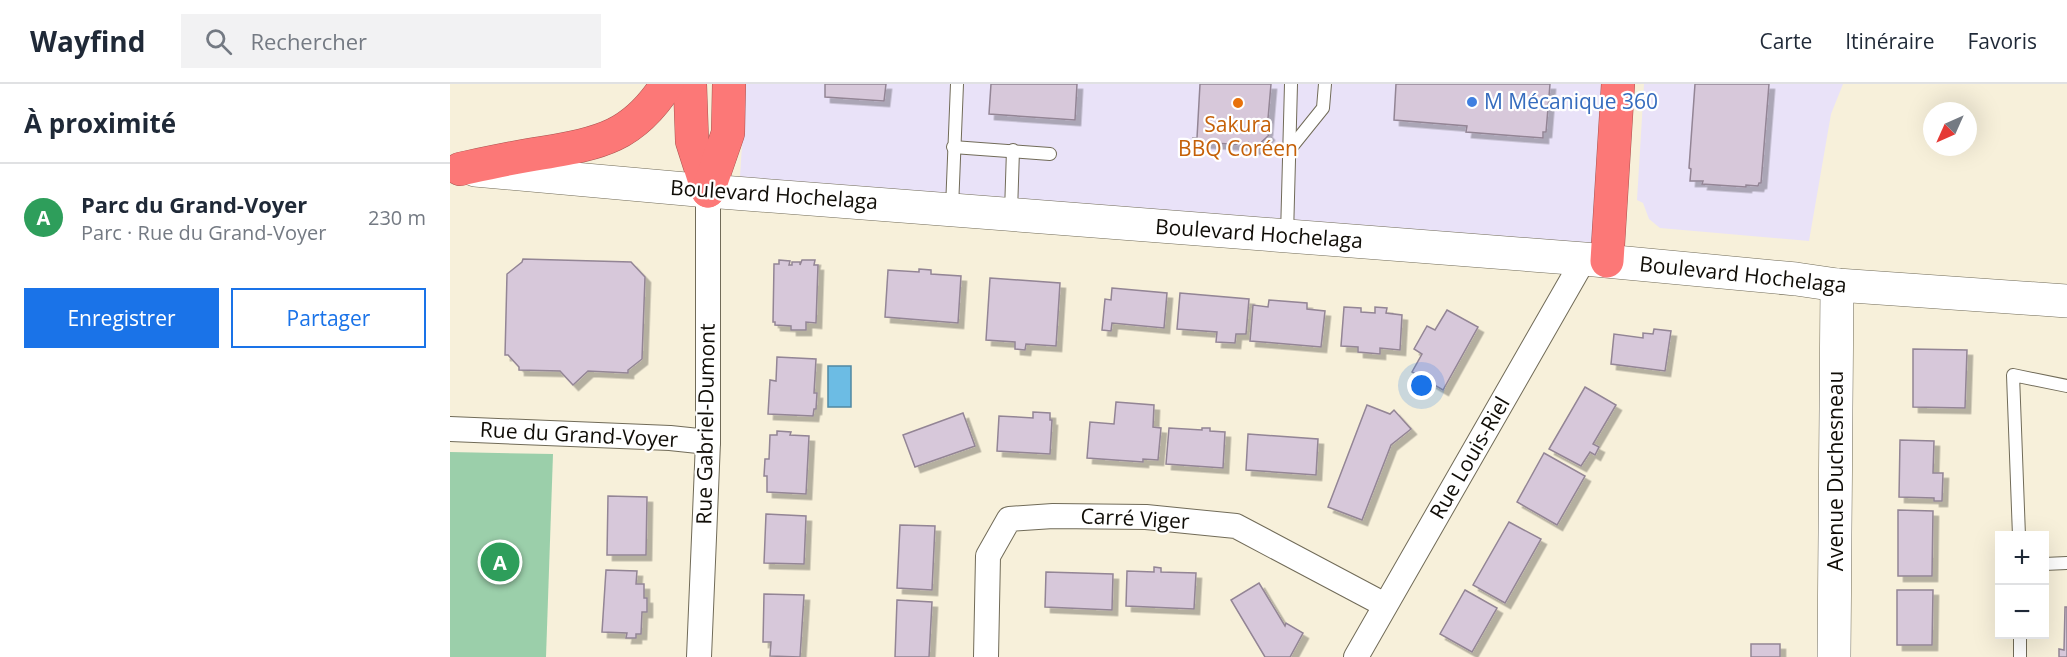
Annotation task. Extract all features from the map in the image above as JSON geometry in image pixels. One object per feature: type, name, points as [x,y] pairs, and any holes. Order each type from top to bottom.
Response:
[{"type":"highway","points":[[455,168],[600,142],[631,126],[654,104],[667,84]]},
{"type":"highway","points":[[690,84],[693,141],[708,191]]},
{"type":"highway","points":[[708,191],[728,133],[729,84]]},
{"type":"highway","name":"Rue Louis-Riel","points":[[1596,260],[1618,84]]},
{"type":"main road","name":"Boulevard Hochelaga","points":[[455,168],[708,191],[1596,260],[1837,285],[2067,301]]},
{"type":"main road","name":"Avenue Duchesneau","points":[[1834,657],[1837,285]]},
{"type":"street","name":"Rue Gabriel-Dumont","points":[[699,657],[708,442],[708,191]]},
{"type":"street","name":"Rue Louis-Riel","points":[[1356,657],[1385,605],[1596,260]]},
{"type":"street","name":"Rue du Grand-Voyer","points":[[450,429],[670,438],[708,442]]},
{"type":"street","name":"Carré Viger","points":[[986,657],[988,556],[1009,519],[1053,516],[1146,517],[1236,526],[1385,605]]},
{"type":"lane","points":[[952,209],[957,84]]},
{"type":"lane","points":[[1287,236],[1291,84]]},
{"type":"lane","points":[[1290,149],[1323,108],[1325,84]]},
{"type":"lane","points":[[953,147],[1050,154]]},
{"type":"lane","points":[[1011,214],[1013,150]]},
{"type":"lane","points":[[2019,531],[2013,375],[2067,386]]},
{"type":"lane","points":[[2049,564],[2067,563]]},
{"type":"lane","points":[[2020,639],[2020,657]]},
{"type":"shaded area","points":[[746,84],[1618,84],[1607,261],[739,192]]},
{"type":"shaded area","points":[[1644,84],[1843,84],[1831,114],[1809,241],[1660,228],[1649,219],[1643,203],[1637,200]]},
{"type":"green space","points":[[450,452],[553,454],[546,657],[450,657]]},
{"type":"water","points":[[828,366],[851,366],[851,407],[828,407]]},
{"type":"building","points":[[825,84],[886,84],[884,101],[825,97]]},
{"type":"building","points":[[991,84],[1077,84],[1075,120],[989,114]]},
{"type":"building","points":[[1200,84],[1271,84],[1267,130],[1264,129],[1269,135],[1254,149],[1248,142],[1249,145],[1193,142],[1193,138],[1197,138]]},
{"type":"building","name":"M Mécanique 360","points":[[1396,84],[1550,84],[1546,132],[1543,132],[1543,138],[1466,132],[1467,126],[1394,120]]},
{"type":"building","points":[[1695,84],[1769,84],[1761,183],[1758,186],[1702,184],[1703,181],[1690,181]]},
{"type":"building","points":[[523,259],[631,262],[645,277],[642,359],[628,370],[628,373],[588,371],[573,385],[560,371],[519,370],[508,355],[505,355],[507,274]]},
{"type":"building","points":[[779,260],[790,261],[789,265],[792,265],[792,262],[800,262],[800,265],[802,260],[815,260],[814,265],[818,265],[816,323],[806,322],[806,330],[791,330],[791,326],[775,325],[773,322],[774,264],[779,264]]},
{"type":"building","points":[[919,269],[931,270],[931,274],[961,276],[958,323],[885,317],[888,270],[919,272]]},
{"type":"building","points":[[990,278],[1060,283],[1056,346],[1026,344],[1025,350],[1015,349],[1015,342],[986,340]]},
{"type":"building","points":[[1112,288],[1167,293],[1164,328],[1112,323],[1111,331],[1102,330],[1105,299],[1111,300]]},
{"type":"building","points":[[1180,293],[1249,299],[1246,334],[1236,334],[1235,343],[1216,342],[1217,332],[1177,329]]},
{"type":"building","points":[[1269,300],[1307,303],[1307,309],[1325,311],[1321,347],[1250,341],[1253,305],[1268,307]]},
{"type":"building","points":[[1344,307],[1361,308],[1361,312],[1375,313],[1375,307],[1387,308],[1386,313],[1402,315],[1400,350],[1380,348],[1380,354],[1358,352],[1358,347],[1341,346]]},
{"type":"building","points":[[1447,310],[1478,327],[1443,390],[1412,372],[1422,354],[1414,349],[1427,326],[1435,330]]},
{"type":"building","points":[[1654,329],[1671,331],[1665,371],[1611,364],[1614,334],[1643,338],[1643,333],[1653,334]]},
{"type":"building","points":[[1913,349],[1967,350],[1965,408],[1913,407]]},
{"type":"building","points":[[777,357],[816,359],[814,393],[817,393],[813,416],[768,414],[770,380],[776,381]]},
{"type":"building","points":[[1585,387],[1616,405],[1593,444],[1599,447],[1595,455],[1590,452],[1581,466],[1549,449]]},
{"type":"building","points":[[1116,402],[1154,405],[1153,427],[1161,428],[1158,460],[1143,459],[1143,462],[1087,458],[1090,422],[1114,424]]},
{"type":"building","points":[[1367,405],[1390,414],[1394,410],[1411,429],[1391,445],[1362,520],[1328,507]]},
{"type":"building","points":[[1033,412],[1050,413],[1050,420],[1052,420],[1050,454],[997,451],[999,416],[1033,418]]},
{"type":"building","points":[[963,413],[975,446],[915,467],[903,435]]},
{"type":"building","points":[[1169,428],[1202,430],[1202,428],[1210,428],[1210,431],[1225,432],[1223,468],[1166,464]]},
{"type":"building","points":[[777,431],[791,432],[790,435],[809,436],[806,494],[767,492],[767,476],[764,476],[765,459],[769,459],[770,435],[777,435]]},
{"type":"building","points":[[1248,434],[1318,439],[1316,475],[1246,470]]},
{"type":"building","points":[[1900,440],[1934,441],[1933,473],[1943,473],[1942,501],[1934,501],[1934,498],[1899,497]]},
{"type":"building","points":[[1544,453],[1585,476],[1557,525],[1517,502]]},
{"type":"building","points":[[608,496],[647,497],[646,555],[607,555]]},
{"type":"building","points":[[1898,510],[1933,511],[1932,576],[1898,576]]},
{"type":"building","points":[[766,514],[806,516],[804,564],[764,563]]},
{"type":"building","points":[[1509,522],[1541,539],[1505,603],[1473,585]]},
{"type":"building","points":[[900,525],[935,526],[932,590],[897,588]]},
{"type":"building","points":[[1154,567],[1161,568],[1161,572],[1196,573],[1194,609],[1126,606],[1127,571],[1154,572]]},
{"type":"building","points":[[606,570],[637,571],[636,584],[644,584],[647,612],[642,612],[641,634],[636,634],[636,638],[626,638],[627,633],[602,632]]},
{"type":"building","points":[[1046,572],[1113,574],[1112,610],[1045,607]]},
{"type":"building","points":[[1259,583],[1285,626],[1286,623],[1303,633],[1290,657],[1265,657],[1231,600]]},
{"type":"building","points":[[1465,590],[1497,608],[1472,652],[1440,634]]},
{"type":"building","points":[[1897,590],[1933,590],[1932,645],[1897,645]]},
{"type":"building","points":[[764,594],[804,595],[800,657],[770,656],[771,642],[763,642]]},
{"type":"building","points":[[897,600],[932,602],[929,657],[895,657]]},
{"type":"building","points":[[2065,607],[2067,607],[2067,657],[2059,657],[2059,649],[2064,650]]},
{"type":"building","points":[[1751,644],[1780,644],[1780,657],[1751,657]]},
{"type":"place","name":"M Mécanique 360","points":[[1472,102]]},
{"type":"place","name":"Sakura BBQ Coréen","points":[[1238,103]]},
{"type":"place","name":"Parc du Grand-Voyer","points":[[500,562]]}]
